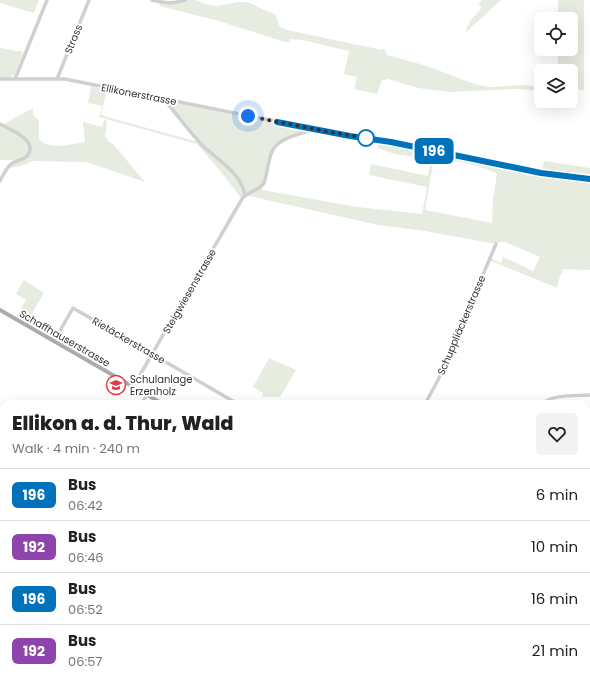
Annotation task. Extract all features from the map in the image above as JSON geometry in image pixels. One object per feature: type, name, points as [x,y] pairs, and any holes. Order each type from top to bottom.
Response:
[{"type":"main road","name":"Schaffhauserstrasse","points":[[0,310],[156,400]]},
{"type":"street","points":[[15,79],[47,0]]},
{"type":"street","name":"Strass","points":[[57,79],[89,0]]},
{"type":"street","points":[[152,0],[166,3],[174,3],[185,0]]},
{"type":"street","name":"Ellikonerstrasse","points":[[0,80],[57,79],[350,136],[391,142],[541,173],[590,179]]},
{"type":"street","points":[[166,99],[166,103],[201,143],[230,169],[240,182],[245,195]]},
{"type":"street","points":[[0,125],[23,137],[29,144],[30,148],[24,158],[14,161],[8,166],[0,181]]},
{"type":"street","name":"Steigwiesenstrasse","points":[[133,387],[245,195],[257,189],[264,182],[275,146],[280,142],[308,131],[309,128]]},
{"type":"street","name":"Schuppliäckerstrasse","points":[[427,400],[438,380],[496,244]]},
{"type":"street","name":"Rietäckerstrasse","points":[[54,341],[73,308],[231,400]]},
{"type":"street","points":[[144,400],[147,395]]},
{"type":"street","points":[[548,400],[555,397],[590,395]]},
{"type":"shaded area","points":[[0,0],[39,0],[34,13],[0,3]]},
{"type":"shaded area","points":[[195,0],[209,5],[218,6],[238,2],[247,2],[276,15],[279,26],[287,30],[382,50],[384,48],[387,55],[427,66],[477,85],[491,87],[522,85],[534,86],[534,90],[518,89],[450,92],[418,88],[388,79],[382,80],[377,94],[354,89],[357,77],[344,74],[349,51],[302,40],[290,39],[290,42],[285,42],[222,22],[160,6],[159,1],[166,3]]},
{"type":"shaded area","points":[[482,0],[501,0],[465,33],[470,21],[480,10],[481,6],[478,5]]},
{"type":"shaded area","points":[[558,0],[584,0],[584,90],[578,90],[578,64],[558,64],[558,56],[578,56],[578,12],[558,12]]},
{"type":"shaded area","points":[[0,48],[23,52],[15,74],[9,78],[0,78]]},
{"type":"shaded area","points":[[91,86],[107,90],[101,114],[107,117],[198,142],[197,144],[99,117],[102,106],[88,103]]},
{"type":"shaded area","points":[[166,99],[309,128],[309,130],[275,146],[261,186],[263,190],[357,207],[422,214],[427,187],[369,175],[371,164],[428,176],[431,160],[395,154],[377,148],[379,140],[541,173],[544,161],[590,168],[590,270],[564,269],[560,276],[557,288],[489,260],[490,258],[501,263],[503,257],[533,271],[540,257],[505,242],[496,244],[425,231],[378,225],[245,195],[242,199],[197,144],[200,144]],"holes":[[[434,158],[475,166],[497,174],[493,199],[492,223],[425,210]]]},
{"type":"shaded area","points":[[33,108],[33,115],[39,120],[39,139],[48,145],[60,146],[85,142],[83,122],[102,127],[104,120],[107,121],[105,137],[113,144],[145,182],[86,162],[33,161],[21,166],[9,168],[16,160],[0,160],[0,126]]},
{"type":"shaded area","points":[[24,280],[44,293],[27,322],[17,316],[26,300],[16,294]]},
{"type":"shaded area","points":[[269,358],[296,370],[280,397],[262,397],[263,393],[253,387]]},
{"type":"bus line","name":"196","points":[[277,122],[391,142],[541,173],[590,179]]},
{"type":"place","name":"Schulanlage Erzenholz","points":[[116,385]]},
{"type":"route","points":[[248,116],[366,138]]}]
